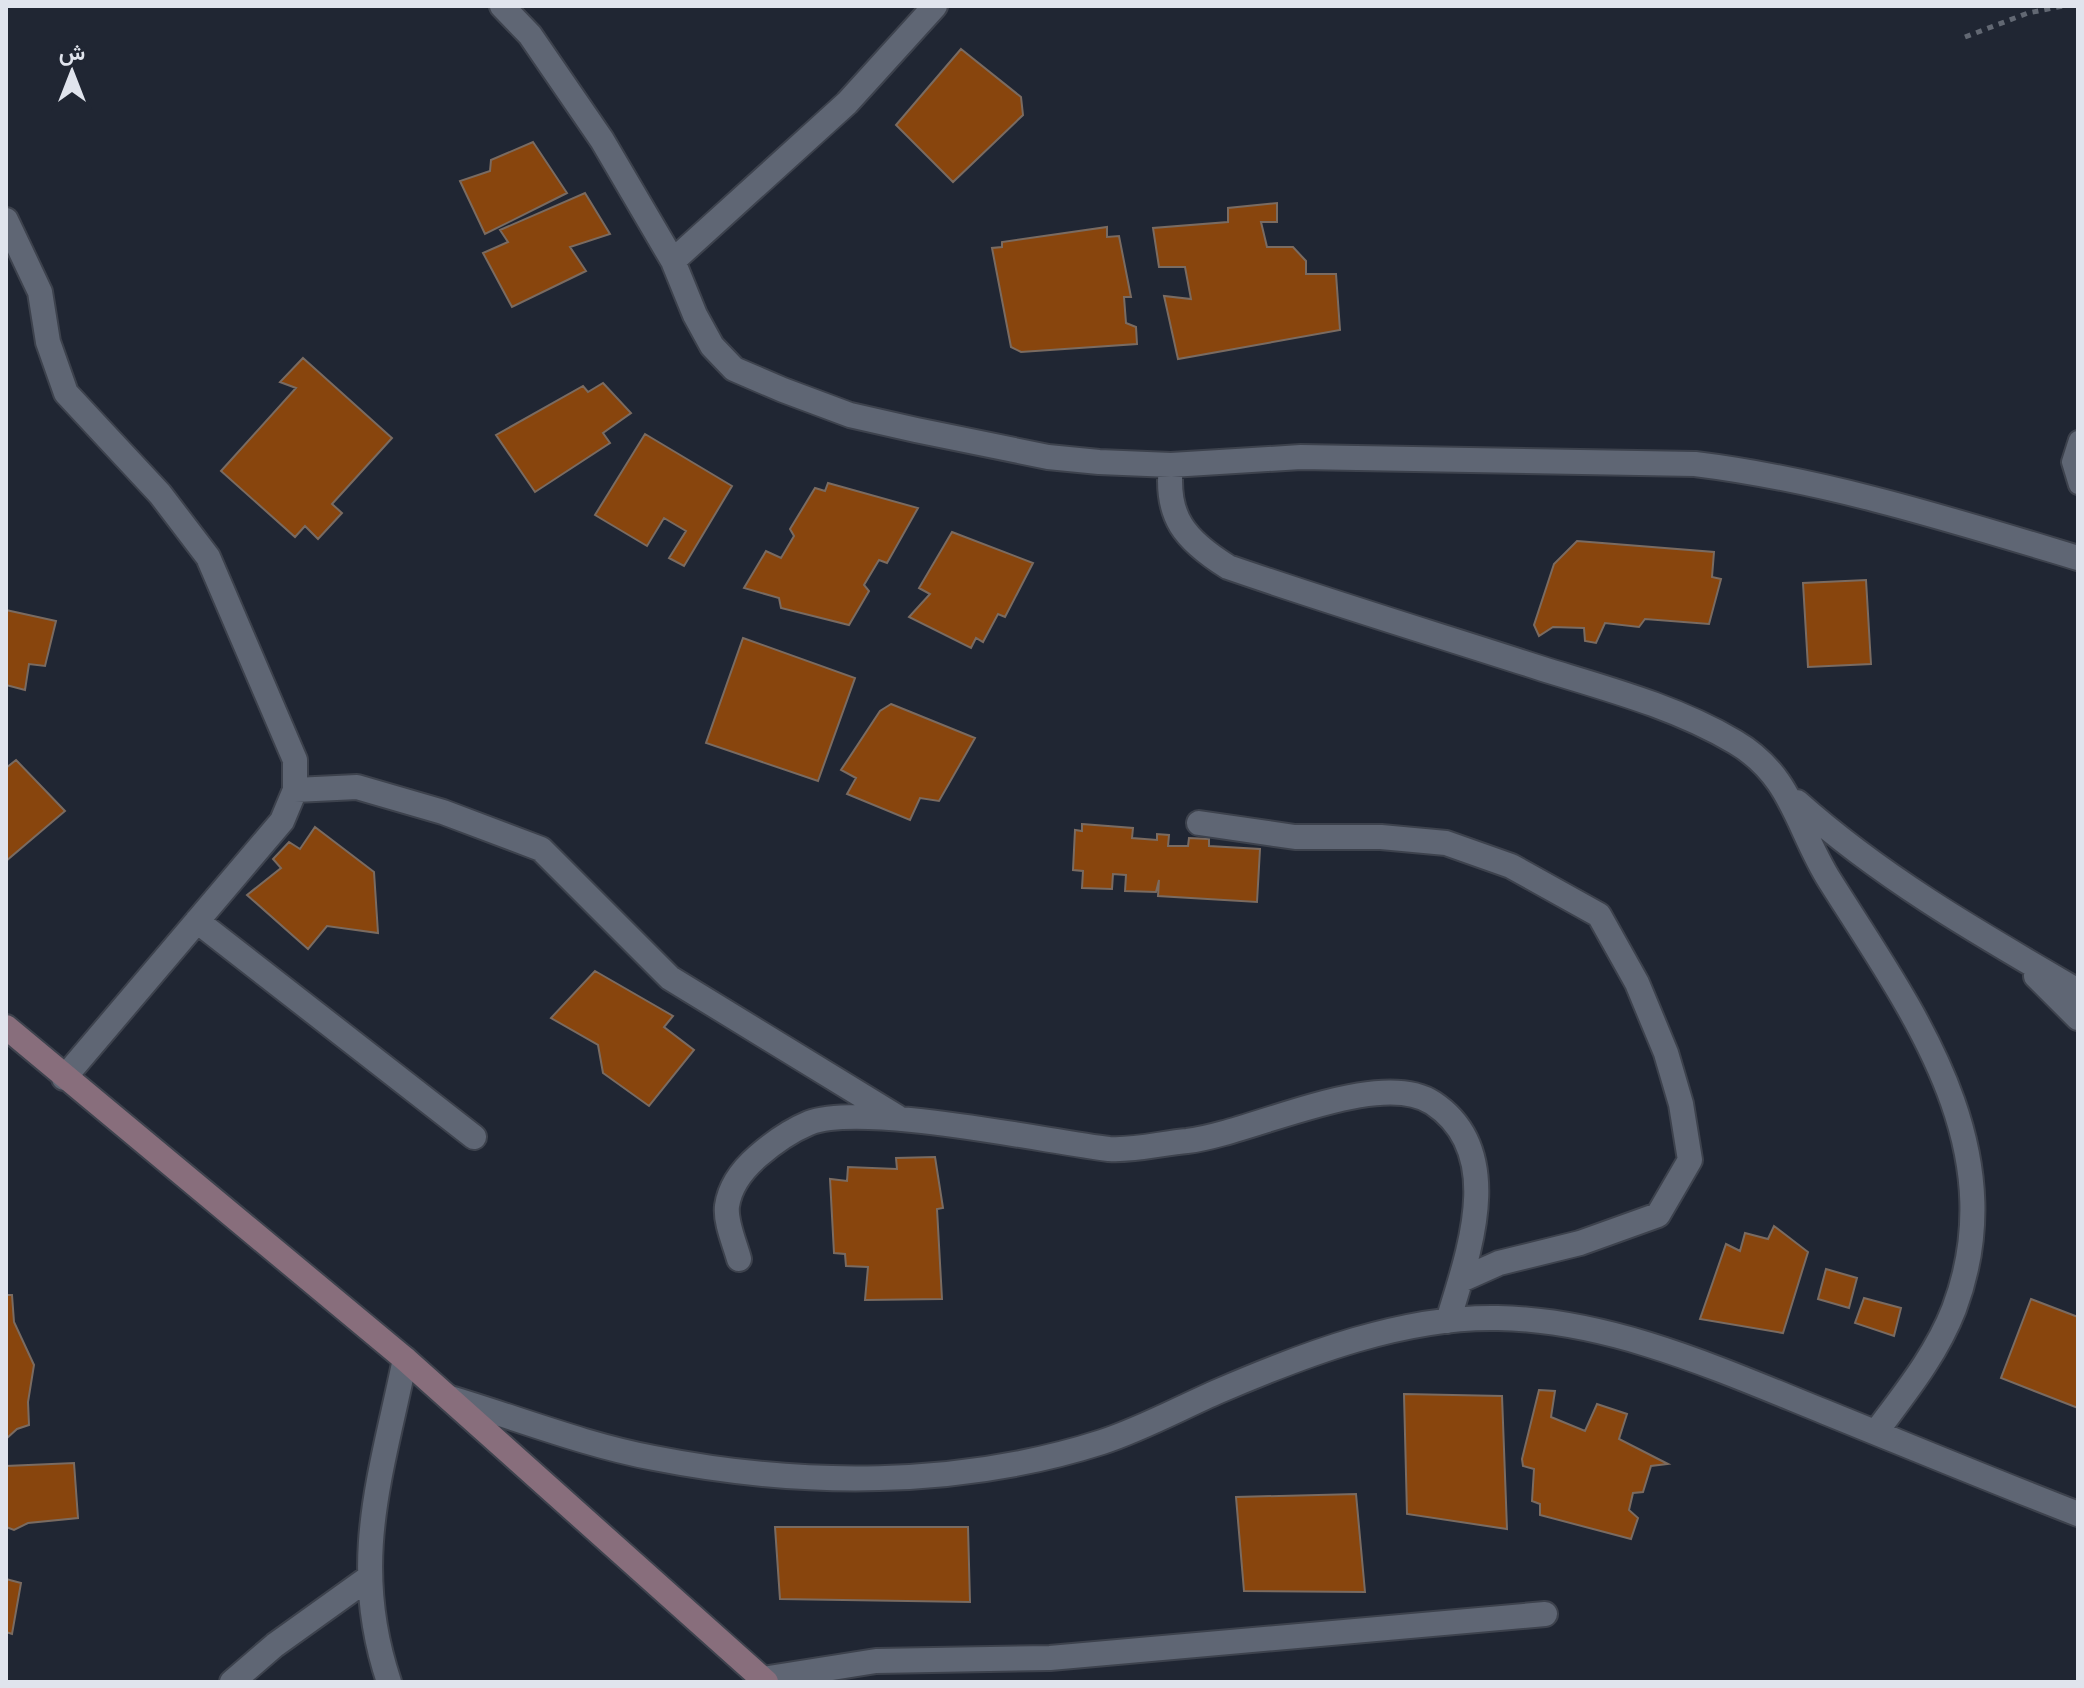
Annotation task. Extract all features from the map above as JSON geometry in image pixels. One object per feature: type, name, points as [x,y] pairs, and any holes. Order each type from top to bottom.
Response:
[{"type":"street","points":[[502,6],[530,35],[602,140],[673,261],[695,315],[712,346],[734,369],[850,415],[1048,457],[1171,465],[1301,457],[1695,464],[1757,472],[1898,504],[2078,558]]},
{"type":"street","points":[[673,261],[847,103],[935,6]]},
{"type":"street","points":[[6,220],[40,292],[48,342],[66,393],[160,494],[208,557],[295,760],[295,790],[282,821],[64,1078]]},
{"type":"street","points":[[1171,465],[1168,491],[1173,512],[1200,549],[1228,567],[1663,707],[1734,741],[1759,758],[1789,795],[1831,832],[1909,889],[2078,991]]},
{"type":"street","points":[[295,790],[357,787],[443,812],[541,849],[670,978],[904,1121]]},
{"type":"street","points":[[1789,795],[1822,868],[1935,1054],[1957,1106],[1965,1144],[1970,1234],[1954,1308],[1930,1358],[1876,1432]]},
{"type":"street","points":[[1199,823],[1295,837],[1381,837],[1446,843],[1511,866],[1599,915],[1637,983],[1666,1053],[1681,1104],[1690,1160],[1658,1215],[1580,1243],[1499,1263],[1461,1280]]},
{"type":"street","points":[[197,921],[474,1137]]},
{"type":"street","points":[[2018,956],[2078,1018]]},
{"type":"street","points":[[6,1027],[405,1359],[764,1681],[876,1661],[1050,1658],[1173,1649],[1342,1629],[1545,1614]]},
{"type":"street","points":[[739,1259],[727,1208],[735,1181],[775,1141],[811,1122],[853,1116],[1114,1149],[1206,1139],[1356,1095],[1406,1092],[1433,1103],[1458,1127],[1470,1146],[1476,1172],[1475,1210],[1461,1280],[1448,1321]]},
{"type":"street","points":[[450,1398],[665,1460],[785,1477],[921,1477],[984,1469],[1101,1442],[1302,1358],[1372,1337],[1448,1321],[1496,1318],[1592,1329],[1719,1370],[2078,1514]]},
{"type":"street","points":[[389,1682],[378,1650],[367,1579],[380,1473],[405,1359]]},
{"type":"street","points":[[232,1682],[275,1645],[367,1579]]},
{"type":"lane","points":[[2078,440],[2071,462],[2078,485]]},
{"type":"path","points":[[1965,37],[2028,13],[2063,6]]},
{"type":"building","points":[[961,49],[1021,97],[1023,115],[953,182],[896,125]]},
{"type":"building","points":[[533,142],[567,193],[485,234],[460,181],[490,171],[491,160]]},
{"type":"building","points":[[585,193],[610,234],[570,247],[586,271],[512,307],[483,253],[508,242],[500,230]]},
{"type":"building","points":[[1277,203],[1277,222],[1261,222],[1267,247],[1293,247],[1306,261],[1306,274],[1336,274],[1340,330],[1178,359],[1164,296],[1191,299],[1185,267],[1159,267],[1153,228],[1228,222],[1228,208]]},
{"type":"building","points":[[1107,227],[1107,237],[1119,236],[1131,297],[1124,297],[1126,323],[1136,327],[1137,344],[1021,352],[1011,347],[992,248],[1002,247],[1002,242]]},
{"type":"building","points":[[303,358],[392,438],[332,504],[342,513],[318,539],[305,526],[295,537],[221,471],[296,388],[280,382]]},
{"type":"building","points":[[603,383],[631,413],[603,433],[610,443],[535,492],[496,435],[583,386],[588,392]]},
{"type":"building","points":[[645,434],[732,486],[684,566],[669,558],[686,531],[664,518],[647,546],[595,515]]},
{"type":"building","points":[[828,483],[918,508],[887,563],[879,560],[864,585],[869,591],[849,625],[781,608],[779,598],[744,588],[766,551],[781,558],[794,536],[790,529],[815,488],[825,491]]},
{"type":"building","points":[[952,532],[1033,563],[1005,617],[998,614],[983,642],[976,638],[971,648],[909,617],[930,594],[919,588]]},
{"type":"building","points":[[1577,541],[1714,552],[1712,577],[1721,579],[1709,624],[1645,619],[1639,627],[1605,623],[1596,643],[1585,641],[1584,628],[1553,627],[1539,636],[1534,625],[1554,564]]},
{"type":"building","points":[[1866,580],[1871,664],[1808,667],[1803,583]]},
{"type":"building","points":[[6,610],[56,621],[45,666],[29,664],[25,690],[6,685]]},
{"type":"building","points":[[743,638],[855,678],[818,781],[706,743]]},
{"type":"building","points":[[891,704],[975,738],[939,801],[920,798],[910,820],[847,794],[856,778],[841,770],[880,711]]},
{"type":"building","points":[[16,760],[65,811],[6,861],[6,768]]},
{"type":"building","points":[[1082,824],[1133,828],[1132,838],[1157,840],[1157,834],[1169,835],[1168,846],[1188,846],[1189,838],[1209,839],[1209,846],[1260,849],[1257,902],[1158,896],[1159,880],[1156,892],[1125,891],[1126,875],[1113,874],[1112,889],[1082,888],[1083,871],[1073,870],[1075,830],[1082,831]]},
{"type":"building","points":[[315,827],[374,872],[378,933],[327,926],[308,949],[247,895],[281,868],[273,859],[289,842],[300,849]]},
{"type":"building","points":[[595,971],[673,1016],[664,1027],[694,1050],[649,1106],[603,1073],[598,1045],[551,1018]]},
{"type":"building","points":[[935,1157],[943,1208],[937,1209],[942,1299],[865,1300],[868,1267],[846,1266],[845,1254],[834,1253],[830,1179],[847,1181],[848,1167],[897,1169],[896,1158]]},
{"type":"building","points":[[1774,1226],[1808,1252],[1783,1333],[1700,1319],[1726,1244],[1740,1251],[1745,1233],[1768,1239]]},
{"type":"building","points":[[1826,1269],[1857,1278],[1849,1308],[1818,1299]]},
{"type":"building","points":[[6,1295],[12,1295],[14,1322],[34,1365],[28,1402],[29,1425],[17,1429],[6,1439]]},
{"type":"building","points":[[1864,1298],[1901,1308],[1894,1336],[1855,1323]]},
{"type":"building","points":[[2031,1299],[2078,1317],[2078,1408],[2001,1378]]},
{"type":"building","points":[[1539,1390],[1555,1391],[1551,1417],[1585,1431],[1597,1404],[1627,1414],[1619,1439],[1668,1464],[1651,1466],[1643,1492],[1633,1493],[1629,1510],[1638,1518],[1631,1539],[1540,1515],[1540,1504],[1532,1501],[1534,1469],[1523,1466],[1522,1459]]},
{"type":"building","points":[[1404,1394],[1502,1396],[1507,1529],[1407,1514]]},
{"type":"building","points":[[74,1463],[78,1518],[28,1523],[14,1530],[6,1527],[6,1466]]},
{"type":"building","points":[[1356,1494],[1365,1592],[1244,1591],[1236,1497]]},
{"type":"building","points":[[775,1527],[968,1527],[970,1602],[780,1599]]},
{"type":"building","points":[[6,1579],[21,1583],[12,1634],[6,1632]]}]
